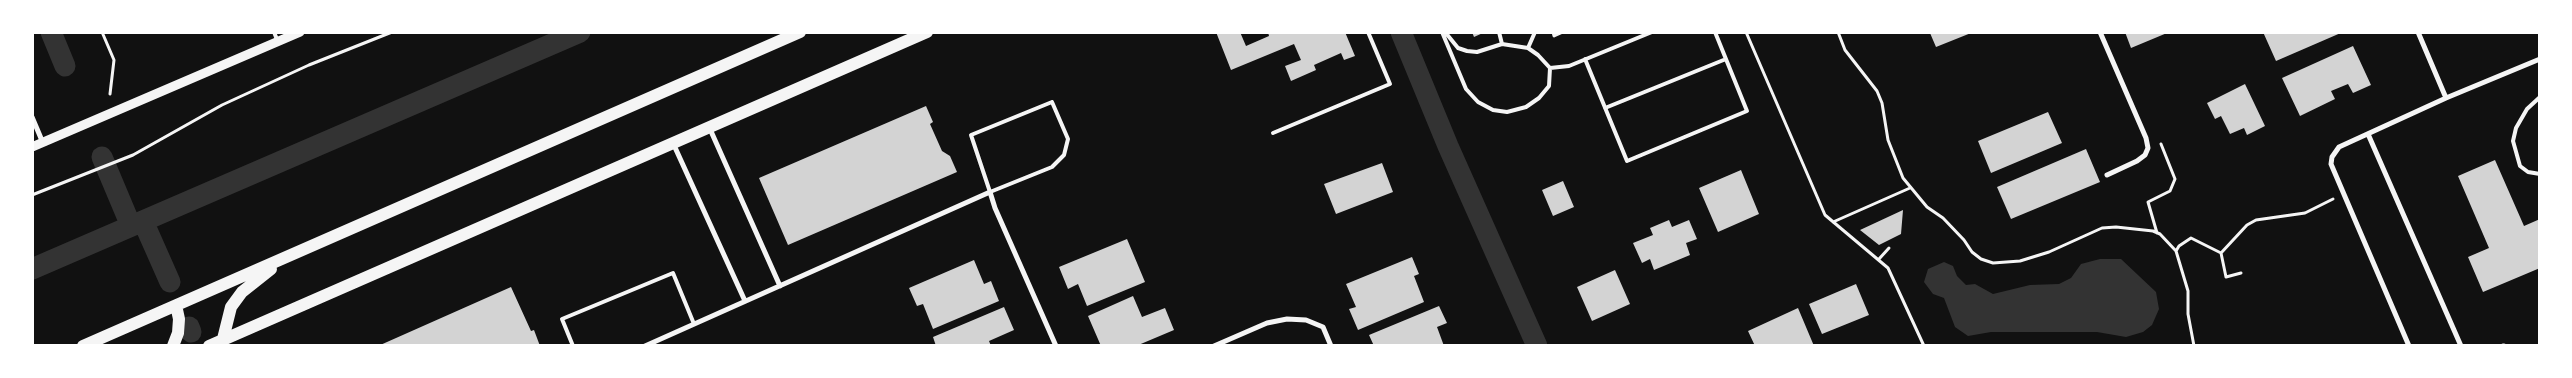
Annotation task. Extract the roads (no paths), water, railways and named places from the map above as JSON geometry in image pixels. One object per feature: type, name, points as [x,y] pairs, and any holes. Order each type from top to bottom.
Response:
[{"type":"main road","points":[[83,346],[800,32]]},
{"type":"main road","points":[[209,346],[224,342],[927,32]]},
{"type":"main road","points":[[224,342],[231,308],[242,292],[282,259]]},
{"type":"main road","points":[[173,346],[179,326],[176,305]]},
{"type":"street","points":[[32,147],[300,32]]},
{"type":"street","points":[[2100,32],[2146,138],[2148,148],[2145,155],[2137,161],[2107,174]]},
{"type":"street","points":[[2418,32],[2446,98]]},
{"type":"street","points":[[2409,346],[2332,164],[2332,157],[2339,147],[2446,98],[2540,59]]},
{"type":"street","points":[[32,117],[43,143]]},
{"type":"street","points":[[709,127],[780,286]]},
{"type":"street","points":[[2368,134],[2461,346]]},
{"type":"street","points":[[672,143],[746,301]]},
{"type":"street","points":[[645,346],[990,192],[995,208],[1056,346]]},
{"type":"street","points":[[1214,346],[1267,323],[1287,319],[1306,320],[1323,327],[1331,346]]},
{"type":"lane","points":[[274,32],[278,42]]},
{"type":"lane","points":[[1273,133],[1390,84],[1368,32]]},
{"type":"lane","points":[[1443,32],[1458,48],[1467,51],[1477,52],[1502,44],[1528,48],[1538,55],[1550,68],[1549,86],[1539,98],[1526,107],[1507,112],[1493,110],[1478,102],[1466,89],[1443,32]]},
{"type":"lane","points":[[1499,32],[1502,44]]},
{"type":"lane","points":[[1528,48],[1534,32]]},
{"type":"lane","points":[[1550,68],[1569,66],[1652,32]]},
{"type":"lane","points":[[1585,59],[1627,161],[1747,111],[1715,32]]},
{"type":"lane","points":[[1605,108],[1726,58]]},
{"type":"lane","points":[[2540,97],[2527,109],[2516,128],[2513,141],[2520,166],[2528,172],[2540,174]]},
{"type":"lane","points":[[1052,102],[1068,139],[1064,155],[1052,167],[990,192],[971,135],[1052,102]]},
{"type":"lane","points":[[573,346],[562,319],[673,273],[694,324]]},
{"type":"waterway","points":[[51,32],[65,66]]},
{"type":"waterway","points":[[32,269],[580,32]]},
{"type":"waterway","points":[[1401,32],[1448,146],[1537,346]]},
{"type":"waterway","points":[[102,157],[131,226]]},
{"type":"waterway","points":[[143,221],[170,282]]},
{"type":"waterway","points":[[189,327],[191,332]]}]
